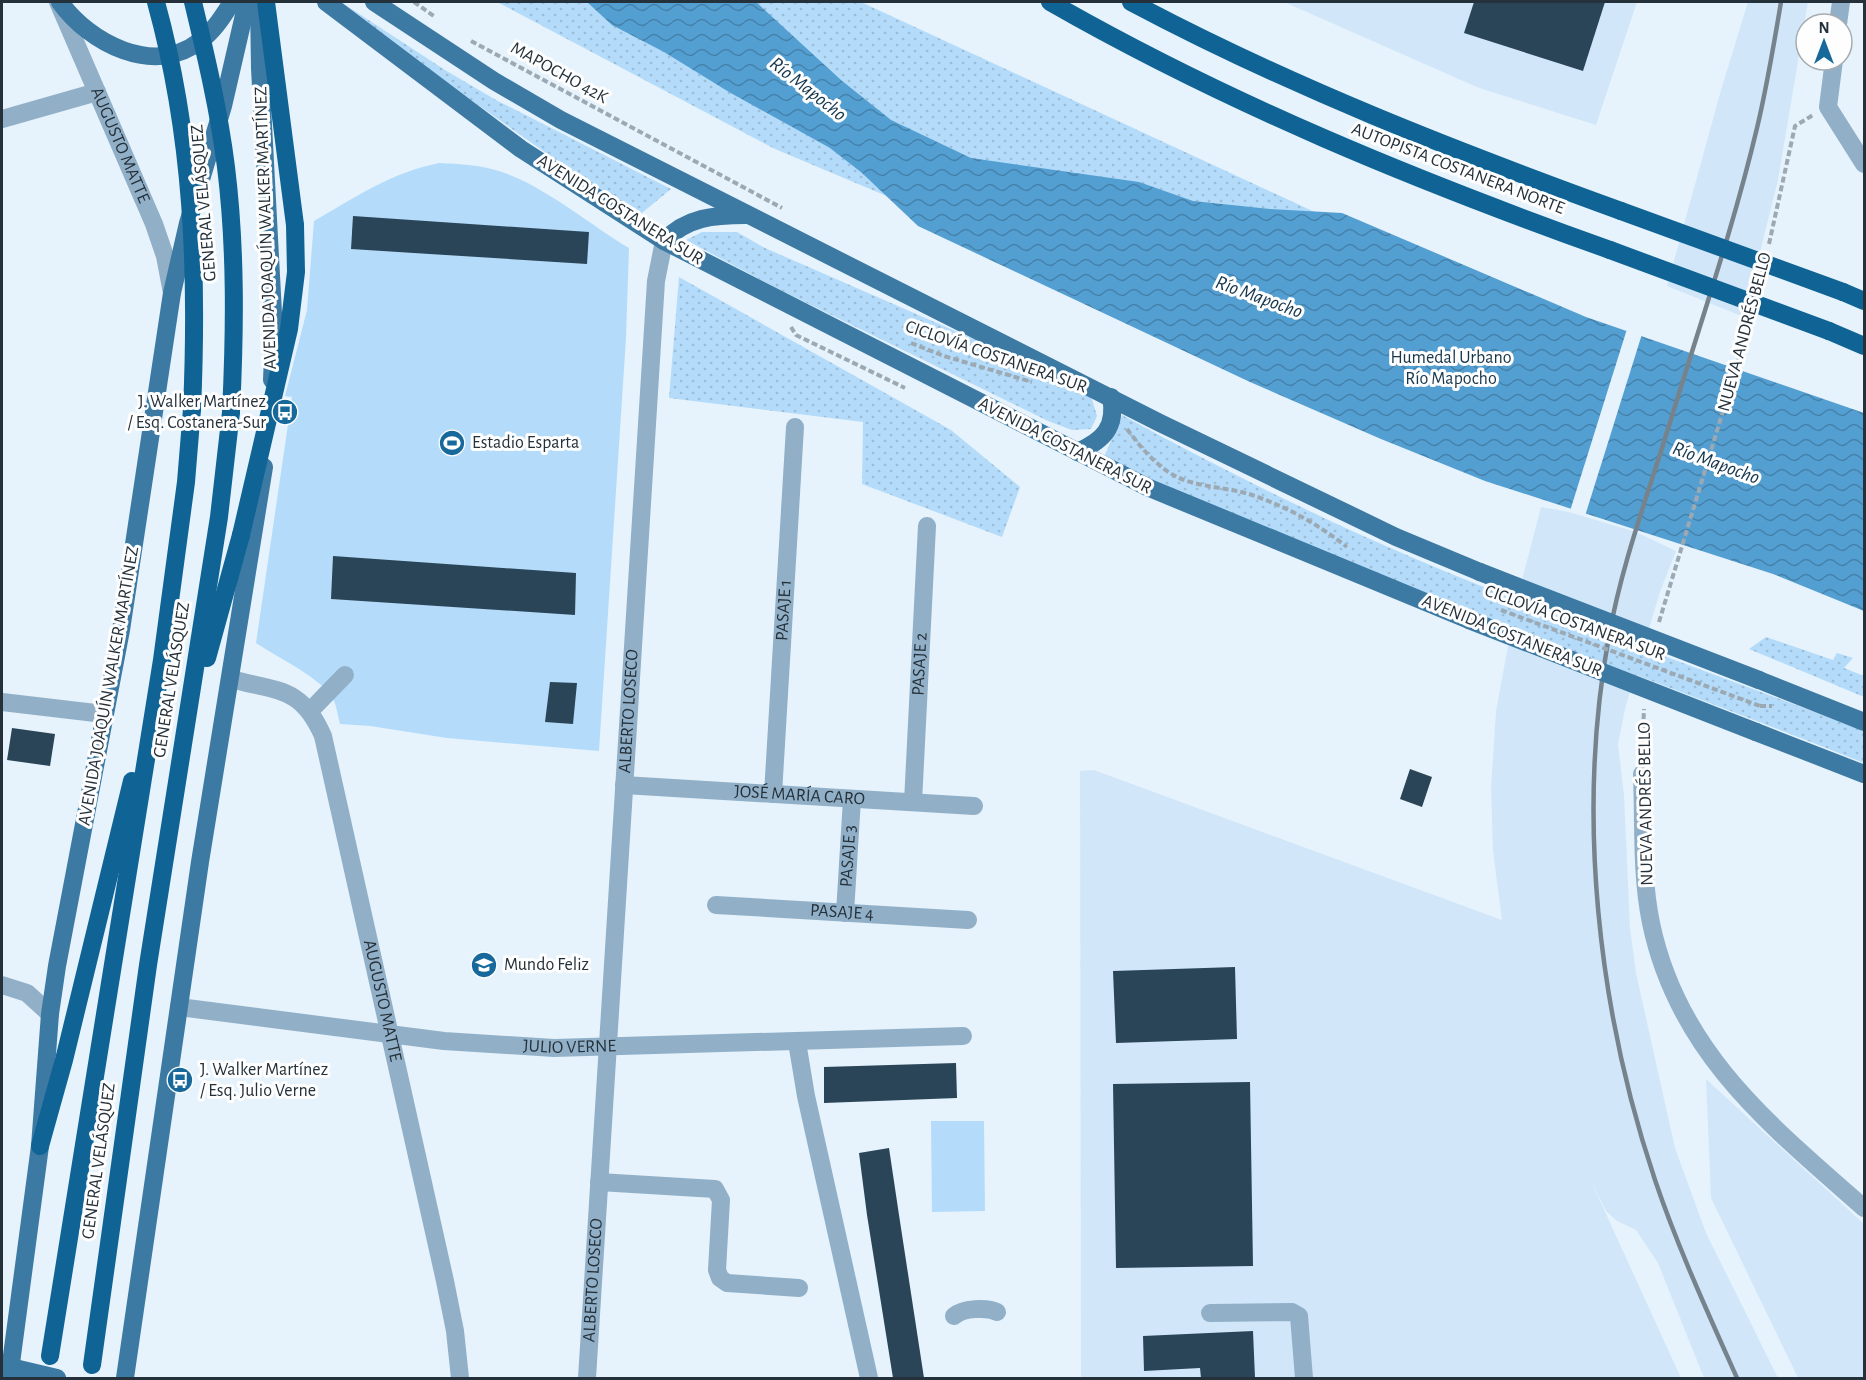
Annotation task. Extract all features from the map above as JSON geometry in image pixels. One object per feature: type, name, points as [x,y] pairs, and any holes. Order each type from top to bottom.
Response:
[{"type":"highway","name":"GENERAL VELÁSQUEZ","points":[[50,1356],[162,660],[185,494],[192,410],[196,285],[192,204],[180,111],[156,2]]},
{"type":"highway","name":"GENERAL VELÁSQUEZ","points":[[92,1365],[148,965],[219,517],[231,412],[234,301],[226,168],[212,81],[194,2]]},
{"type":"highway","points":[[182,747],[241,534],[289,329],[296,272],[295,225],[266,2]]},
{"type":"highway","name":"AUTOPISTA COSTANERA NORTE","points":[[1050,2],[1159,62],[1246,105],[1419,179],[1864,346]]},
{"type":"highway","name":"AUTOPISTA COSTANERA NORTE","points":[[1131,2],[1219,48],[1333,101],[1455,151],[1864,301]]},
{"type":"highway","points":[[40,1146],[64,1060],[162,660]]},
{"type":"main road","points":[[59,2],[87,31],[113,47],[156,55],[186,50],[200,42],[212,31],[232,2]]},
{"type":"main road","name":"AVENIDA JOAQUÍN WALKER MARTÍNEZ","points":[[7,1370],[40,1146],[50,1014],[132,565],[172,292],[188,223],[223,106],[247,2]]},
{"type":"main road","name":"AVENIDA JOAQUÍN WALKER MARTÍNEZ","points":[[125,1378],[179,1007],[264,471],[273,367],[273,299],[261,101],[259,2]]},
{"type":"main road","name":"AVENIDA COSTANERA SUR","points":[[326,2],[512,142],[664,241],[1077,452],[1196,509],[1469,620],[1864,774]]},
{"type":"main road","points":[[374,2],[485,75],[561,120],[1111,397],[1396,537],[1479,572],[1864,722]]},
{"type":"main road","points":[[664,241],[676,229],[706,216],[751,215]]},
{"type":"main road","points":[[1077,452],[1103,437],[1110,427],[1113,417],[1111,397]]},
{"type":"main road","points":[[7,1370],[57,1378]]},
{"type":"street","name":"AUGUSTO MATTE","points":[[59,2],[154,224],[165,256],[172,292]]},
{"type":"street","points":[[1832,72],[1828,107],[1864,164]]},
{"type":"street","points":[[2,119],[97,92]]},
{"type":"street","name":"ALBERTO LOSECO","points":[[587,1378],[656,281],[664,241]]},
{"type":"street","name":"PASAJE 1","points":[[773,794],[795,427]]},
{"type":"street","name":"PASAJE 2","points":[[913,802],[927,526]]},
{"type":"street","points":[[310,711],[345,675]]},
{"type":"street","name":"AUGUSTO MATTE","points":[[231,680],[283,691],[300,700],[310,711],[327,749],[450,1306],[460,1378]]},
{"type":"street","points":[[2,702],[104,714]]},
{"type":"street","name":"NUEVA ANDRÉS BELLO","points":[[1642,774],[1647,898],[1651,924],[1670,982],[1702,1043],[1739,1093],[1762,1118],[1864,1208]]},
{"type":"street","name":"JOSÉ MARÍA CARO","points":[[624,784],[974,806]]},
{"type":"street","name":"PASAJE 3","points":[[845,913],[852,799]]},
{"type":"street","name":"PASAJE 4","points":[[716,905],[968,920]]},
{"type":"street","points":[[2,985],[27,993],[50,1014]]},
{"type":"street","name":"JULIO VERNE","points":[[179,1007],[389,1034],[499,1045],[608,1047],[963,1036]]},
{"type":"street","points":[[797,1042],[806,1096],[869,1378]]},
{"type":"street","points":[[599,1182],[716,1189],[721,1200],[717,1270],[720,1278],[727,1282],[799,1288]]},
{"type":"street","points":[[954,1316],[959,1311],[991,1309],[998,1312]]},
{"type":"street","points":[[1209,1313],[1292,1312],[1299,1316],[1304,1378]]},
{"type":"path","points":[[414,2],[442,22]]},
{"type":"path","name":"MAPOCHO 42K","points":[[462,35],[570,96],[696,160]]},
{"type":"path","name":"NUEVA ANDRÉS BELLO","points":[[1768,247],[1795,126]]},
{"type":"path","name":"NUEVA ANDRÉS BELLO","points":[[1657,633],[1752,312]]},
{"type":"path","name":"CICLOVÍA COSTANERA SUR","points":[[903,340],[944,356],[1042,384]]},
{"type":"path","points":[[1113,417],[1125,426],[1160,466],[1184,480],[1254,496],[1292,511],[1323,529],[1352,551]]},
{"type":"path","name":"CICLOVÍA COSTANERA SUR","points":[[1497,608],[1760,706]]},
{"type":"path","points":[[1649,668],[1651,659]]},
{"type":"path","name":"NUEVA ANDRÉS BELLO","points":[[1642,774],[1644,707]]},
{"type":"shaded area","points":[[336,2],[341,2],[445,70],[496,100],[671,189],[637,217],[370,29]]},
{"type":"shaded area","points":[[497,2],[861,2],[1440,270],[972,232],[775,149]]},
{"type":"shaded area","points":[[1284,2],[1637,2],[1596,125],[1479,88]]},
{"type":"shaded area","points":[[1748,2],[1808,2],[1806,12],[1794,12],[1794,72],[1796,72],[1778,180],[1744,317],[1667,286],[1721,90]]},
{"type":"shaded area","name":"Estadio Esparta","points":[[439,163],[487,168],[518,179],[551,196],[629,248],[626,338],[599,751],[447,738],[370,726],[340,724],[334,701],[320,684],[256,643],[292,397],[285,396],[307,310],[314,221],[389,179]]},
{"type":"shaded area","points":[[702,232],[737,232],[765,248],[985,344],[1091,396],[1097,416],[1091,429],[1072,430],[1048,421],[776,288],[686,240]]},
{"type":"shaded area","points":[[679,277],[951,430],[1020,487],[1002,537],[862,484],[863,422],[669,398]]},
{"type":"shaded area","points":[[1122,415],[1270,492],[1423,562],[1485,588],[1864,731],[1864,763],[1389,581],[1199,502],[1104,457]]},
{"type":"shaded area","points":[[1541,507],[1569,512],[1636,532],[1676,551],[1660,592],[1626,705],[1618,744],[1624,795],[1630,928],[1636,973],[1675,1148],[1706,1233],[1778,1378],[1704,1378],[1658,1263],[1636,1230],[1617,1221],[1606,1211],[1591,1181],[1681,1378],[1081,1378],[1080,771],[1094,770],[1502,920],[1493,851],[1491,788],[1496,711],[1516,603]]},
{"type":"shaded area","points":[[1766,637],[1833,660],[1837,653],[1853,658],[1844,668],[1864,676],[1864,697],[1749,649]]},
{"type":"shaded area","points":[[1706,1079],[1864,1224],[1864,1378],[1798,1378],[1711,1198]]},
{"type":"shaded area","points":[[931,1121],[984,1121],[985,1211],[932,1212]]},
{"type":"water","name":"Humedal Urbano Río Mapocho","points":[[587,2],[756,2],[841,80],[891,120],[971,158],[1139,182],[1193,201],[1342,213],[1586,317],[1864,413],[1864,611],[1773,574],[1485,481],[1381,439],[1250,382],[918,226],[862,173],[830,148],[729,92],[664,52],[612,25]]},
{"type":"pier","points":[[1627,329],[1642,334],[1585,516],[1570,511]]},
{"type":"building","points":[[1474,2],[1605,2],[1583,71],[1464,33]]},
{"type":"building","points":[[353,216],[589,232],[587,264],[351,249]]},
{"type":"building","points":[[333,556],[576,573],[575,615],[331,599]]},
{"type":"building","points":[[550,682],[577,683],[573,724],[545,722]]},
{"type":"building","points":[[12,728],[55,734],[50,766],[7,760]]},
{"type":"building","points":[[1410,769],[1432,777],[1422,807],[1400,799]]},
{"type":"building","points":[[1235,967],[1237,1039],[1116,1043],[1113,971]]},
{"type":"building","points":[[956,1063],[957,1098],[824,1103],[824,1067]]},
{"type":"building","points":[[1250,1082],[1253,1266],[1116,1268],[1113,1084]]},
{"type":"building","points":[[889,1148],[924,1378],[893,1378],[867,1215],[859,1153]]},
{"type":"building","points":[[1253,1331],[1255,1378],[1201,1378],[1200,1368],[1144,1371],[1143,1336]]},
{"type":"railway","points":[[1737,1378],[1673,1230],[1655,1180],[1635,1115],[1619,1048],[1598,911],[1594,842],[1594,772],[1599,704],[1609,636],[1621,581],[1738,201],[1761,112],[1781,2]]},
{"type":"place","name":"J. Walker Martínez / Esq. Costanera-Sur","points":[[285,412]]},
{"type":"place","name":"Estadio Esparta","points":[[452,443]]},
{"type":"place","name":"Mundo Feliz","points":[[484,965]]},
{"type":"place","name":"J. Walker Martínez / Esq. Julio Verne","points":[[180,1080]]},
{"type":"water label","name":"Río Mapocho","points":[[808,89]]},
{"type":"water label","name":"Río Mapocho","points":[[1259,297]]},
{"type":"water label","name":"Río Mapocho","points":[[1716,463]]}]
